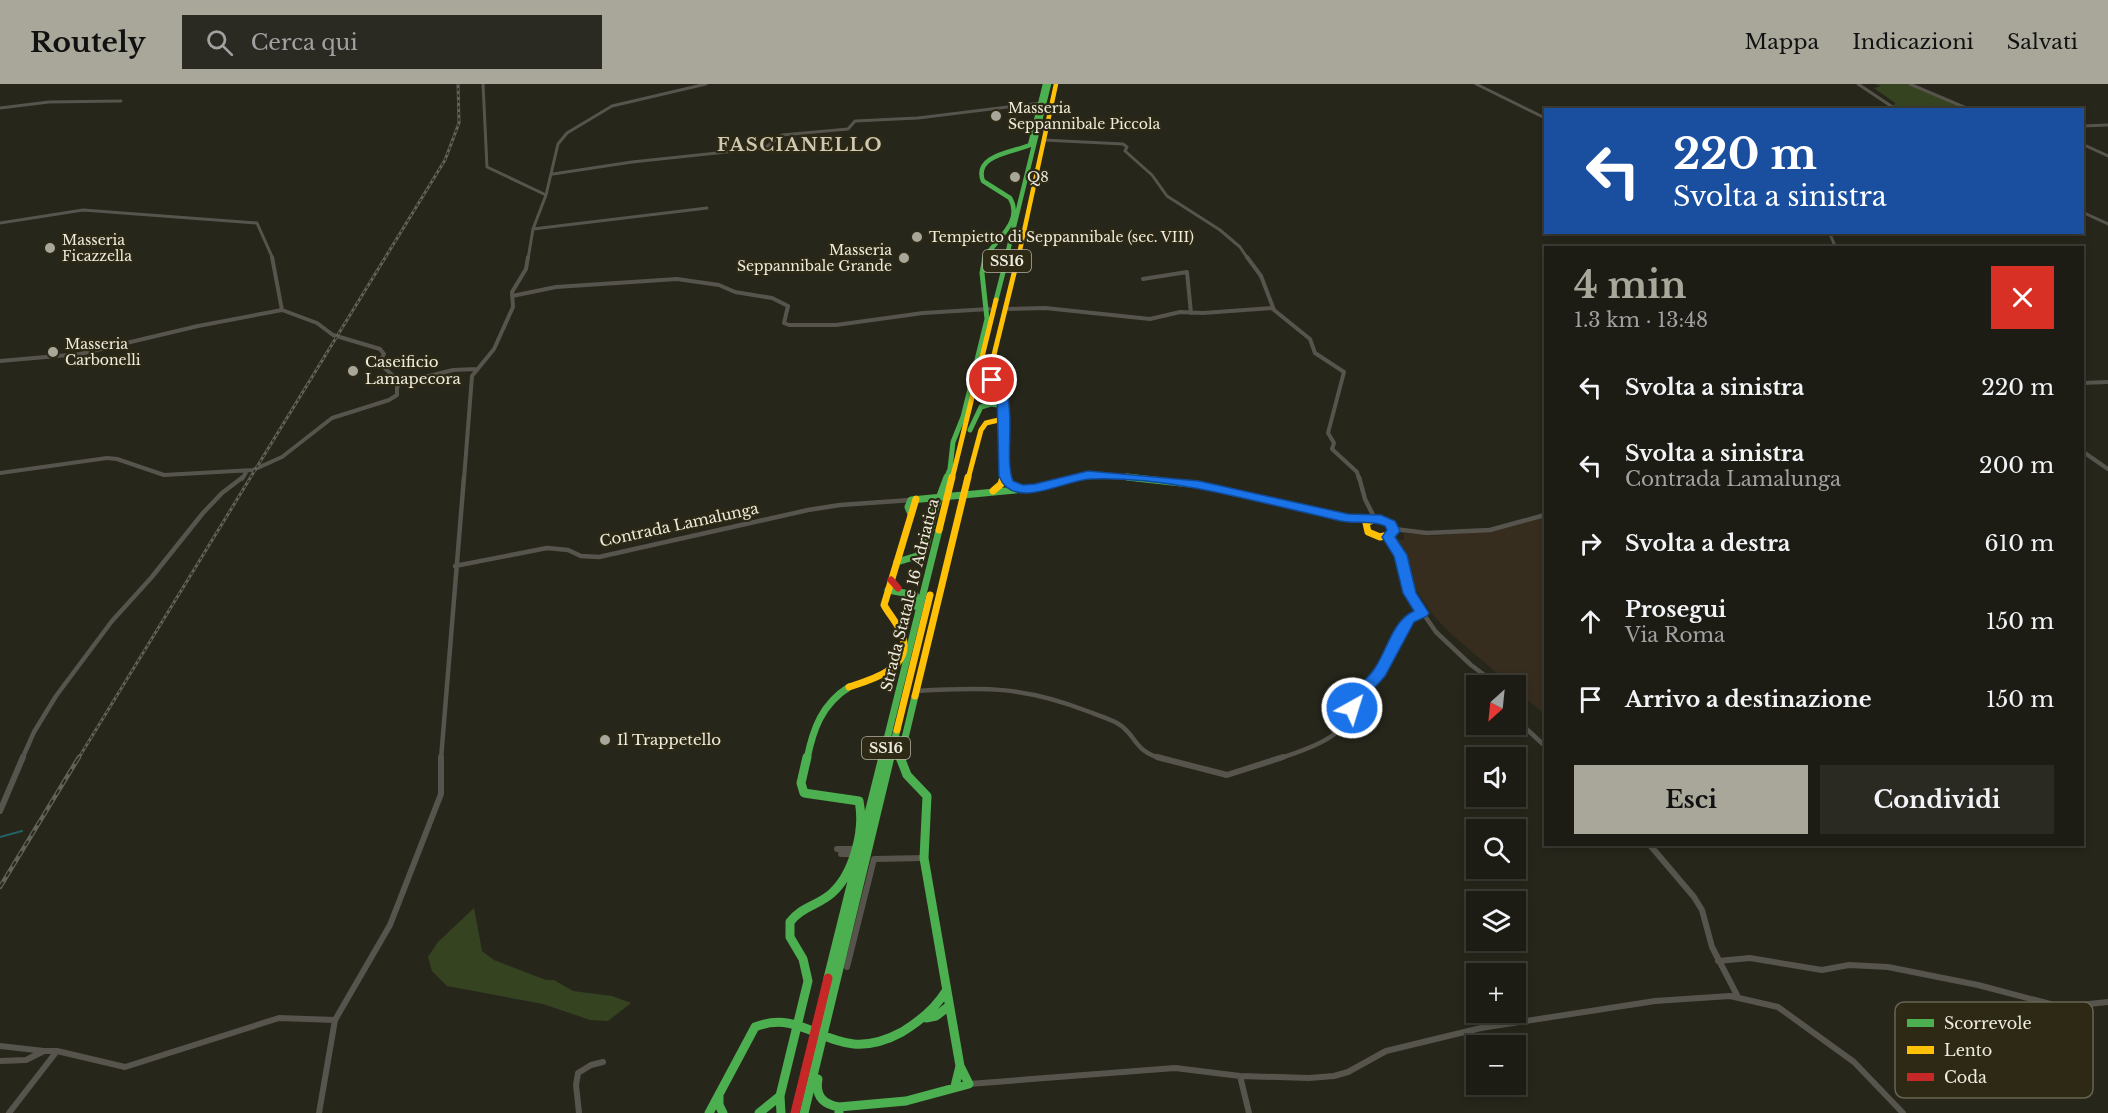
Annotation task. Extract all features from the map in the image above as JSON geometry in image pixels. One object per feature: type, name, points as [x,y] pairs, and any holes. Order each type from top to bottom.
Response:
[{"type":"main road","points":[[898,558],[915,557],[926,547],[940,490],[951,463],[953,438],[962,418],[988,309],[982,264],[987,254],[1006,234],[1015,206],[1013,200],[1006,194],[987,187],[979,177],[982,167],[987,161],[1029,145],[1041,103],[1051,84]]},
{"type":"main road","points":[[1005,481],[1002,394],[989,375],[1052,109],[1051,84]]},
{"type":"main road","name":"Strada Statale 16 Adriatica","points":[[966,438],[982,381],[1051,84]]},
{"type":"main road","name":"Strada Statale 16 Adriatica","points":[[804,1113],[916,629],[966,438],[1051,84]]},
{"type":"main road","points":[[982,381],[983,400],[1003,404]]},
{"type":"main road","points":[[970,430],[981,406],[1003,404]]},
{"type":"main road","points":[[810,1085],[825,1105],[839,1110],[864,1103],[906,1101],[969,1084],[960,1066],[924,858],[923,839],[928,806],[927,796],[906,777],[900,768],[900,759],[960,507],[983,425],[991,422],[1004,424]]},
{"type":"main road","name":"Strada Statale 16 Adriatica","points":[[818,1048],[963,448]]},
{"type":"main road","points":[[1005,481],[1022,489],[1088,475],[1139,478],[1230,491],[1348,518],[1386,521],[1394,529],[1388,537],[1374,536],[1365,527],[1348,518]]},
{"type":"main road","points":[[768,1107],[779,1112],[783,1082],[808,981],[807,969],[790,938],[788,927],[792,918],[800,910],[822,900],[841,884],[862,809],[859,801],[852,798],[814,797],[804,793],[801,783],[823,707],[833,696],[885,675],[897,664],[904,643],[886,611],[885,599],[912,505],[926,498],[990,492],[1005,481]]},
{"type":"main road","points":[[1365,527],[1373,519]]},
{"type":"main road","points":[[888,590],[907,590],[921,586],[933,561]]},
{"type":"main road","points":[[891,580],[897,590]]},
{"type":"main road","points":[[885,599],[897,590],[908,592],[919,600],[914,619],[916,629]]},
{"type":"main road","points":[[936,1012],[946,991]]},
{"type":"main road","points":[[708,1111],[724,1086],[750,1035],[755,1027],[765,1019],[781,1018],[835,1042],[848,1045],[871,1045],[891,1038],[949,1006]]},
{"type":"main road","points":[[936,1012],[954,1030]]},
{"type":"main road","points":[[955,1086],[960,1066]]},
{"type":"main road","name":"Strada Statale 16 Adriatica","points":[[795,1113],[810,1085]]},
{"type":"main road","points":[[719,1095],[719,1109],[723,1113]]},
{"type":"main road","points":[[759,1113],[780,1096]]},
{"type":"street","points":[[483,84],[487,167],[546,195]]},
{"type":"street","points":[[319,1113],[335,1020],[390,925],[441,794],[440,775],[455,566],[472,376],[494,349],[513,307],[512,292],[526,268],[533,229],[553,174],[553,162],[558,144],[564,136],[604,109],[706,84]]},
{"type":"street","points":[[1476,84],[1544,118]]},
{"type":"street","points":[[1858,84],[1894,108]]},
{"type":"street","points":[[1910,84],[1966,108]]},
{"type":"street","points":[[0,108],[50,102],[121,101]]},
{"type":"street","points":[[553,174],[605,163],[632,163],[765,148],[782,135],[848,129],[855,120],[918,118],[1006,105],[1041,103]]},
{"type":"street","points":[[2084,126],[2108,125]]},
{"type":"street","points":[[1044,140],[1123,144],[1127,147],[1125,151],[1152,175],[1167,196],[1220,230],[1243,251],[1261,276],[1273,308],[1310,340],[1315,353],[1344,372],[1328,433],[1334,443],[1332,448],[1335,453],[1360,477],[1373,519]]},
{"type":"street","points":[[2084,145],[2108,156]]},
{"type":"street","points":[[533,229],[707,208]]},
{"type":"street","points":[[0,223],[33,216],[84,210],[257,223],[268,240],[278,273],[277,285],[282,310]]},
{"type":"street","points":[[2084,213],[2108,224]]},
{"type":"street","points":[[1143,279],[1187,272],[1191,313]]},
{"type":"street","points":[[512,296],[556,287],[677,279],[718,285],[735,292],[777,300],[788,306],[784,323],[789,325],[836,325],[923,313],[988,309]]},
{"type":"street","points":[[1005,309],[1045,308],[1150,319],[1180,312],[1273,308]]},
{"type":"street","points":[[0,361],[81,354],[198,326],[282,310],[317,323],[333,335],[338,335],[356,344],[380,349],[384,354],[379,363],[401,383]]},
{"type":"street","points":[[0,473],[107,458],[164,475],[225,470],[247,471],[275,461],[333,418],[389,400],[397,395],[397,387],[401,383],[453,370],[477,369]]},
{"type":"street","points":[[2084,383],[2108,382]]},
{"type":"street","points":[[2084,452],[2108,469]]},
{"type":"street","points":[[0,811],[34,732],[80,662],[203,513],[222,493],[242,479],[247,471]]},
{"type":"street","name":"Contrada Lamalunga","points":[[455,566],[547,548],[568,550],[581,556],[599,557],[808,510],[897,501],[912,505]]},
{"type":"street","points":[[1394,529],[1427,533],[1490,530],[1544,515]]},
{"type":"street","points":[[1388,537],[1400,555],[1410,593],[1422,613],[1443,640],[1484,675]]},
{"type":"street","points":[[916,691],[983,687],[1029,692],[1069,704],[1119,724],[1140,749],[1152,756],[1231,774],[1310,748],[1339,730],[1352,714],[1352,703],[1380,672],[1409,619],[1422,613]]},
{"type":"street","points":[[1526,729],[1544,745]]},
{"type":"street","points":[[1651,846],[1694,897],[1702,910],[1712,947],[1738,997]]},
{"type":"street","points":[[838,851],[852,851]]},
{"type":"street","points":[[847,967],[874,859],[924,858]]},
{"type":"street","points":[[1719,961],[1750,958],[1822,970],[1849,965],[1877,966],[1978,985],[2043,1002]]},
{"type":"street","points":[[969,1084],[1175,1068],[1240,1076],[1310,1078],[1334,1076],[1348,1072],[1386,1051],[1481,1028],[1655,1001],[1690,997],[1738,997],[1778,1007],[1794,1018],[1854,1062],[1903,1113]]},
{"type":"street","points":[[2093,1004],[2108,1002]]},
{"type":"street","points":[[0,1046],[57,1051],[125,1068],[279,1018],[335,1020]]},
{"type":"street","points":[[0,1061],[26,1060],[44,1051]]},
{"type":"street","points":[[9,1113],[57,1051]]},
{"type":"street","points":[[579,1113],[576,1081],[578,1072],[585,1065],[603,1062]]},
{"type":"street","points":[[1240,1076],[1250,1113]]},
{"type":"shaded area","points":[[1544,517],[1544,714],[1526,699],[1526,675],[1499,675],[1450,633],[1432,614],[1414,586],[1393,539],[1404,540],[1404,533],[1430,536],[1496,531]]},
{"type":"green space","points":[[1875,84],[1909,84],[1968,108],[1893,106],[1895,103],[1874,88],[1881,86]]},
{"type":"green space","points":[[474,908],[482,951],[494,960],[546,980],[554,980],[573,991],[612,996],[631,1003],[608,1021],[590,1020],[543,1004],[447,986],[432,971],[428,957],[438,942]]},
{"type":"waterway","points":[[0,837],[22,831]]},
{"type":"railway","points":[[78,759],[445,160],[459,123],[458,84]]},
{"type":"railway","points":[[0,887],[79,757]]},
{"type":"traffic: fast","points":[[897,562],[917,556],[926,547],[935,509],[950,469],[953,442],[963,417],[987,319],[982,266],[988,252],[1013,220],[1013,203],[1010,198],[983,181],[982,169],[990,159],[1030,145],[1045,84]]},
{"type":"traffic: fast","points":[[996,300],[1049,84]]},
{"type":"traffic: fast","points":[[970,430],[981,407],[991,404],[1003,406]]},
{"type":"traffic: fast","points":[[911,514],[908,507],[911,500],[1035,488],[1074,478],[1103,475],[1199,485],[1348,518],[1371,520]]},
{"type":"traffic: fast","points":[[828,978],[939,530]]},
{"type":"traffic: fast","points":[[888,590],[915,595],[919,600],[917,607]]},
{"type":"traffic: fast","points":[[781,1113],[780,1096],[808,981],[803,959],[790,937],[790,922],[799,912],[827,897],[838,886],[850,863],[861,822],[859,801],[804,793],[801,783],[820,715],[837,694],[849,687]]},
{"type":"traffic: fast","points":[[839,1113],[839,1107],[906,1101],[969,1084],[960,1066],[924,858],[927,796],[907,775],[900,759],[915,696]]},
{"type":"traffic: fast","points":[[804,1113],[897,730]]},
{"type":"traffic: fast","points":[[709,1113],[755,1027],[768,1022],[780,1021],[803,1027],[837,1042],[850,1045],[871,1044],[891,1037],[916,1023],[933,1009],[946,991]]},
{"type":"traffic: fast","points":[[926,1018],[936,1016],[949,1006]]},
{"type":"traffic: fast","points":[[955,1086],[960,1066]]},
{"type":"traffic: fast","points":[[818,1079],[818,1095],[824,1102],[839,1107]]},
{"type":"traffic: fast","points":[[719,1095],[719,1105],[723,1113]]},
{"type":"traffic: fast","points":[[759,1113],[780,1096]]},
{"type":"traffic: slow","points":[[993,491],[1001,484],[1005,469],[1002,394],[989,375],[1026,226],[1056,84]]},
{"type":"traffic: slow","points":[[939,530],[996,300]]},
{"type":"traffic: slow","points":[[982,381],[983,400],[991,402]]},
{"type":"traffic: slow","points":[[915,696],[960,507],[981,430],[986,423],[1003,419]]},
{"type":"traffic: slow","points":[[849,687],[887,672],[901,658],[904,649],[903,638],[884,605],[916,499]]},
{"type":"traffic: slow","points":[[1375,519],[1391,524],[1394,529],[1392,534],[1380,537],[1368,532],[1366,523],[1375,519]]},
{"type":"traffic: slow","points":[[897,730],[930,595]]},
{"type":"traffic: jam","points":[[891,580],[898,588]]},
{"type":"traffic: jam","points":[[795,1113],[828,978]]},
{"type":"place","name":"Masseria Seppannibale Piccola","points":[[996,116]]},
{"type":"place","name":"Q8","points":[[1015,177]]},
{"type":"place","name":"Tempietto di Seppannibale (sec. VIII)","points":[[917,237]]},
{"type":"place","name":"Masseria Ficazzella","points":[[50,248]]},
{"type":"place","name":"Masseria Seppannibale Grande","points":[[904,258]]},
{"type":"place","name":"Masseria Carbonelli","points":[[53,352]]},
{"type":"place","name":"Caseificio Lamapecora","points":[[353,371]]},
{"type":"place","name":"Il Trappetello","points":[[605,740]]},
{"type":"district","name":"FASCIANELLO","points":[[800,145]]},
{"type":"route","points":[[992,380],[1002,394],[1005,476],[1008,483],[1022,489],[1088,475],[1139,478],[1199,485],[1348,518],[1381,519],[1391,524],[1394,531],[1388,537],[1400,555],[1406,585],[1422,613],[1409,619],[1380,672],[1359,698],[1353,701],[1352,708]]}]
